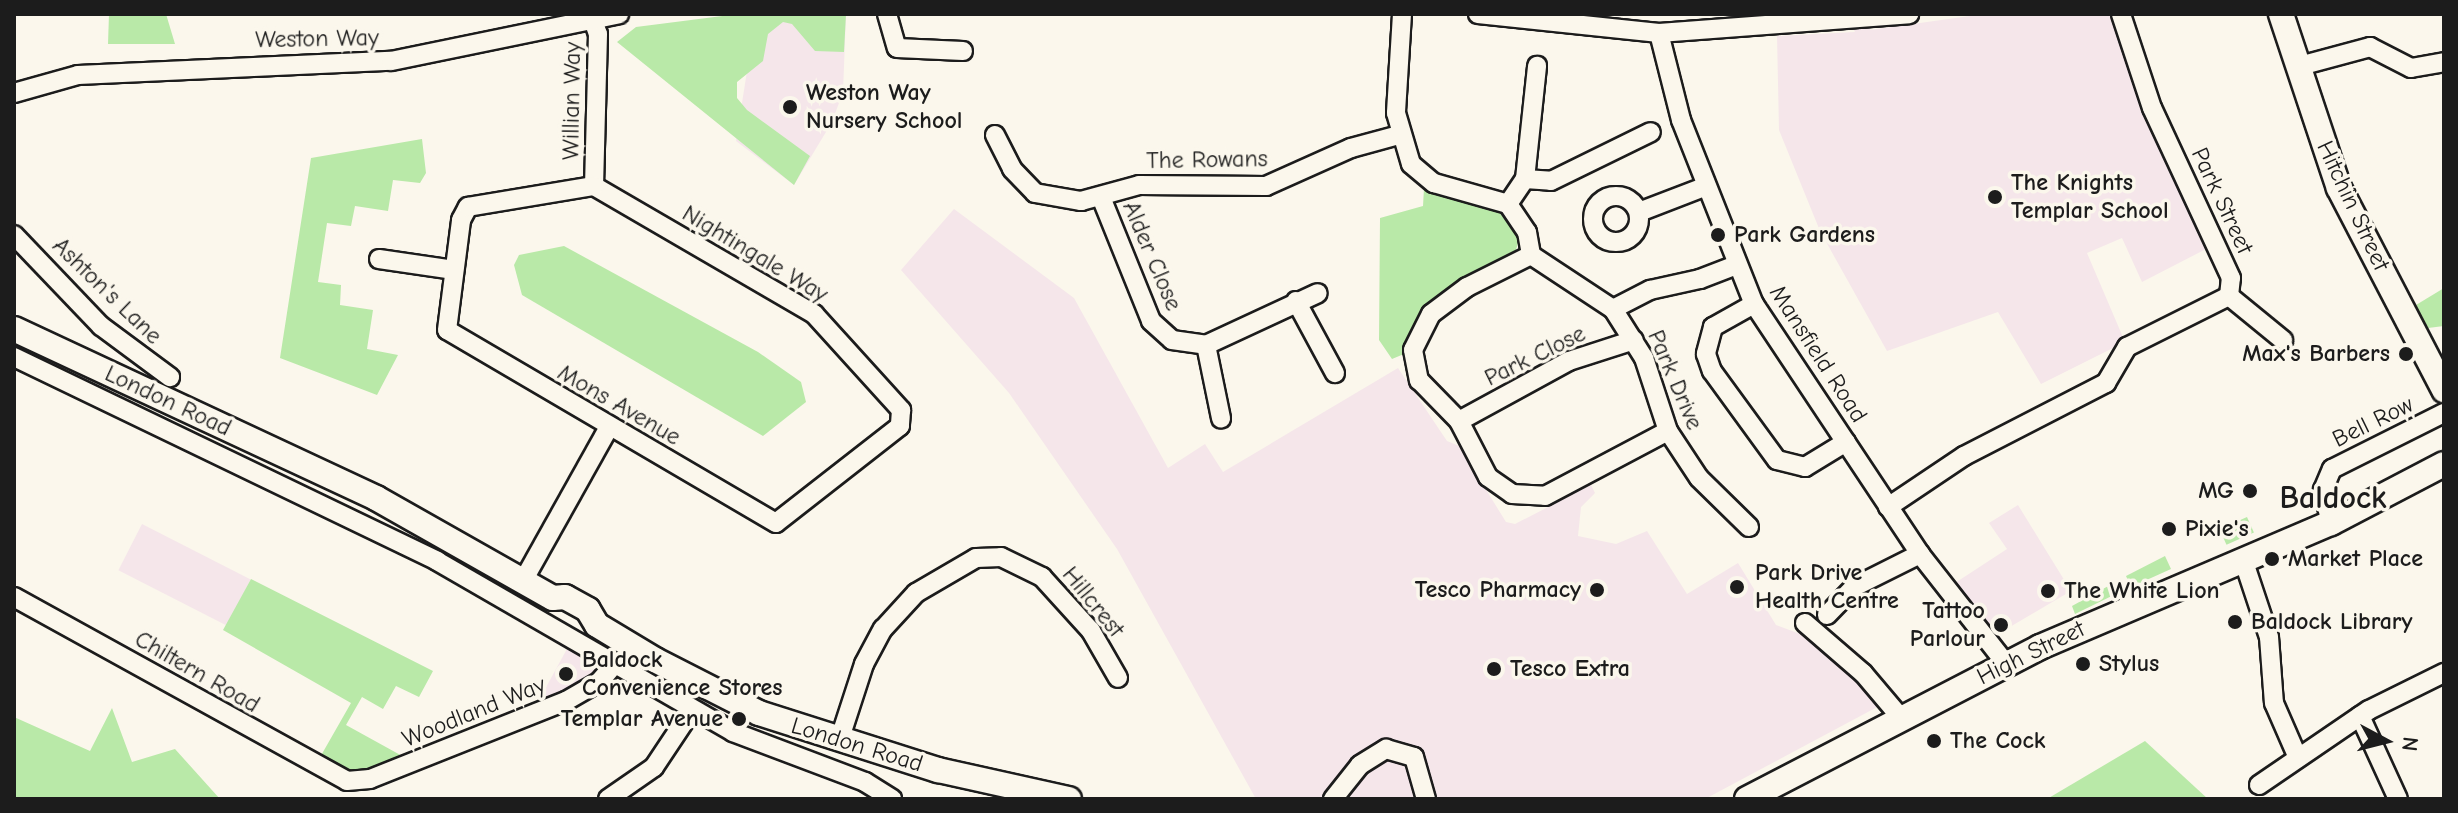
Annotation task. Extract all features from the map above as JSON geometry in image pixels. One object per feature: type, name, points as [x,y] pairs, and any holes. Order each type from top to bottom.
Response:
[{"type":"main road","name":"Hitchin Street","points":[[2281,14],[2296,67],[2349,208],[2444,390]]},
{"type":"main road","name":"London Road","points":[[14,329],[389,505],[553,598],[565,597],[588,610],[597,625],[649,671],[839,741],[998,786],[1069,799]]},
{"type":"main road","name":"High Street","points":[[1747,799],[2007,665],[2331,523],[2410,485],[2444,464]]},
{"type":"main road","name":"High Street","points":[[2410,485],[2444,477]]},
{"type":"street","name":"Weston Way","points":[[14,93],[78,75],[391,61],[592,16],[619,14]]},
{"type":"street","points":[[887,14],[897,48],[963,51]]},
{"type":"street","points":[[1402,14],[1399,135],[1411,164],[1427,180],[1508,204],[1527,232],[1531,255],[1467,287],[1431,314],[1416,340],[1412,360],[1419,380],[1459,421],[1488,477],[1503,491],[1521,496],[1558,491],[1668,431]]},
{"type":"street","points":[[1478,14],[1659,33],[1909,14]]},
{"type":"street","name":"Park Street","points":[[2121,14],[2152,108],[2231,278],[2229,296]]},
{"type":"street","name":"Willian Way","points":[[592,16],[598,34],[594,186]]},
{"type":"street","name":"Mansfield Road","points":[[1659,33],[1665,68],[1704,187],[1754,304],[1920,554],[2007,665]]},
{"type":"street","points":[[2296,67],[2370,47],[2411,68],[2444,62]]},
{"type":"street","points":[[1508,204],[1525,179],[1537,66]]},
{"type":"street","points":[[1525,179],[1547,182],[1651,132]]},
{"type":"street","name":"The Rowans","points":[[995,135],[1012,169],[1035,193],[1064,201],[1101,197],[1139,185],[1266,186],[1351,148],[1399,135]]},
{"type":"street","points":[[379,259],[454,270],[468,207],[594,186]]},
{"type":"street","name":"Nightingale Way","points":[[594,186],[814,314],[901,410],[903,421],[776,523]]},
{"type":"street","points":[[1639,212],[1704,187]]},
{"type":"street","name":"Alder Close","points":[[1101,197],[1151,321],[1172,340],[1206,345]]},
{"type":"street","name":"Ashton's Lane","points":[[14,235],[121,343],[170,377]]},
{"type":"street","name":"Park Drive","points":[[1531,255],[1613,309],[1634,340],[1668,431],[1699,478],[1749,527]]},
{"type":"street","points":[[1613,309],[1650,290],[1700,279],[1736,265]]},
{"type":"street","name":"Mons Avenue","points":[[454,270],[446,322],[452,335],[776,523]]},
{"type":"street","points":[[1221,418],[1206,345],[1318,293]]},
{"type":"street","points":[[1888,507],[1964,456],[2106,383],[2127,347],[2229,296],[2283,340]]},
{"type":"street","points":[[1296,301],[1335,373]]},
{"type":"street","points":[[1754,304],[1711,331],[1706,354],[1712,371],[1777,460],[1805,467],[1846,442]]},
{"type":"street","name":"Park Close","points":[[1459,421],[1569,361],[1634,340]]},
{"type":"street","name":"London Road","points":[[14,357],[311,498],[471,579],[615,664],[649,671],[692,710],[757,744],[851,776],[892,799]]},
{"type":"street","name":"Bell Row","points":[[2331,523],[2323,490],[2332,469],[2444,413]]},
{"type":"street","points":[[523,581],[609,427]]},
{"type":"street","points":[[311,498],[322,474]]},
{"type":"street","points":[[1827,615],[1854,587],[1920,554]]},
{"type":"street","name":"Hillcrest","points":[[839,741],[864,664],[883,629],[916,593],[976,558],[1001,557],[1042,577],[1091,631],[1118,678]]},
{"type":"street","points":[[2243,559],[2269,637],[2274,703],[2298,758]]},
{"type":"street","name":"Chiltern Road","points":[[14,597],[358,791]]},
{"type":"street","points":[[1805,623],[1863,673],[1901,718]]},
{"type":"street","name":"Woodland Way","points":[[358,791],[566,701],[600,681],[615,664]]},
{"type":"street","points":[[2259,785],[2360,716],[2444,673]]},
{"type":"street","points":[[608,799],[654,767],[692,710]]},
{"type":"street","points":[[2360,716],[2398,799]]},
{"type":"street","points":[[851,776],[863,748]]},
{"type":"street","points":[[1333,799],[1360,765],[1386,749],[1414,757],[1426,799]]},
{"type":"shaded area","name":"Weston Way Nursery School","points":[[756,14],[846,14],[843,92],[832,122],[794,185],[736,141]]},
{"type":"shaded area","name":"The Knights Templar School","points":[[1984,14],[2116,14],[2145,115],[2208,248],[2142,282],[2122,238],[2087,253],[2125,342],[2041,384],[1998,312],[1887,351],[1820,231],[1779,130],[1777,36],[1855,32],[1853,28],[1871,25],[1870,30]]},
{"type":"shaded area","points":[[954,209],[1074,298],[1168,468],[1205,444],[1223,472],[1398,368],[1447,441],[1459,446],[1506,522],[1515,524],[1591,485],[1595,493],[1581,507],[1578,536],[1616,544],[1647,531],[1687,594],[1738,563],[1776,625],[1811,638],[1881,705],[1705,799],[1256,799],[1117,549],[1009,393],[901,270]]},
{"type":"shaded area","points":[[2018,505],[2071,591],[1998,634],[1955,583],[2007,549],[1989,523]]},
{"type":"shaded area","points":[[142,524],[251,579],[227,626],[118,570]]},
{"type":"shaded area","points":[[568,647],[598,664],[598,673],[569,692],[538,702]]},
{"type":"green space","points":[[109,14],[166,14],[175,44],[108,44]]},
{"type":"green space","points":[[738,14],[846,14],[844,52],[815,51],[792,24],[783,22],[768,34],[763,61],[737,82],[737,98],[747,110],[810,156],[794,185],[617,42],[636,27]]},
{"type":"green space","points":[[422,139],[426,173],[420,183],[393,180],[388,211],[355,206],[351,226],[327,223],[318,282],[341,285],[340,305],[373,310],[367,349],[398,355],[377,395],[280,358],[311,158]]},
{"type":"green space","points":[[1424,188],[1502,210],[1520,237],[1514,256],[1416,325],[1404,354],[1392,359],[1379,340],[1380,218],[1423,206]]},
{"type":"green space","points":[[564,246],[758,352],[801,382],[806,402],[763,436],[522,295],[514,265],[519,255]]},
{"type":"green space","points":[[2444,288],[2444,326],[2428,328],[2416,305]]},
{"type":"green space","points":[[2247,517],[2254,533],[2227,545],[2220,529]]},
{"type":"green space","points":[[2165,556],[2171,569],[2131,587],[2126,576]]},
{"type":"green space","points":[[251,579],[433,671],[419,697],[396,686],[383,709],[362,697],[346,725],[404,757],[348,775],[319,759],[351,703],[223,630]]},
{"type":"green space","points":[[2121,579],[2126,589],[2075,614],[2072,606]]},
{"type":"green space","points":[[112,708],[132,762],[175,749],[220,799],[14,799],[14,717],[90,751]]},
{"type":"green space","points":[[2145,741],[2208,799],[2047,799]]},
{"type":"place","name":"Weston Way Nursery School","points":[[790,107]]},
{"type":"place","name":"The Knights Templar School","points":[[1995,197]]},
{"type":"place","name":"Park Gardens","points":[[1718,235]]},
{"type":"place","name":"Max's Barbers","points":[[2406,354]]},
{"type":"place","name":"MG","points":[[2250,491]]},
{"type":"place","name":"Pixie's","points":[[2169,529]]},
{"type":"place","name":"Market Place","points":[[2272,559]]},
{"type":"place","name":"Park Drive Health Centre","points":[[1737,587]]},
{"type":"place","name":"Tesco Pharmacy","points":[[1597,590]]},
{"type":"place","name":"The White Lion","points":[[2048,591]]},
{"type":"place","name":"Baldock Library","points":[[2235,622]]},
{"type":"place","name":"Tattoo Parlour","points":[[2001,625]]},
{"type":"place","name":"Stylus","points":[[2083,664]]},
{"type":"place","name":"Tesco Extra","points":[[1494,669]]},
{"type":"place","name":"Baldock Convenience Stores","points":[[566,674]]},
{"type":"place","name":"Templar Avenue","points":[[739,719]]},
{"type":"place","name":"The Cock","points":[[1934,741]]},
{"type":"district","name":"Baldock","points":[[2333,498]]}]
